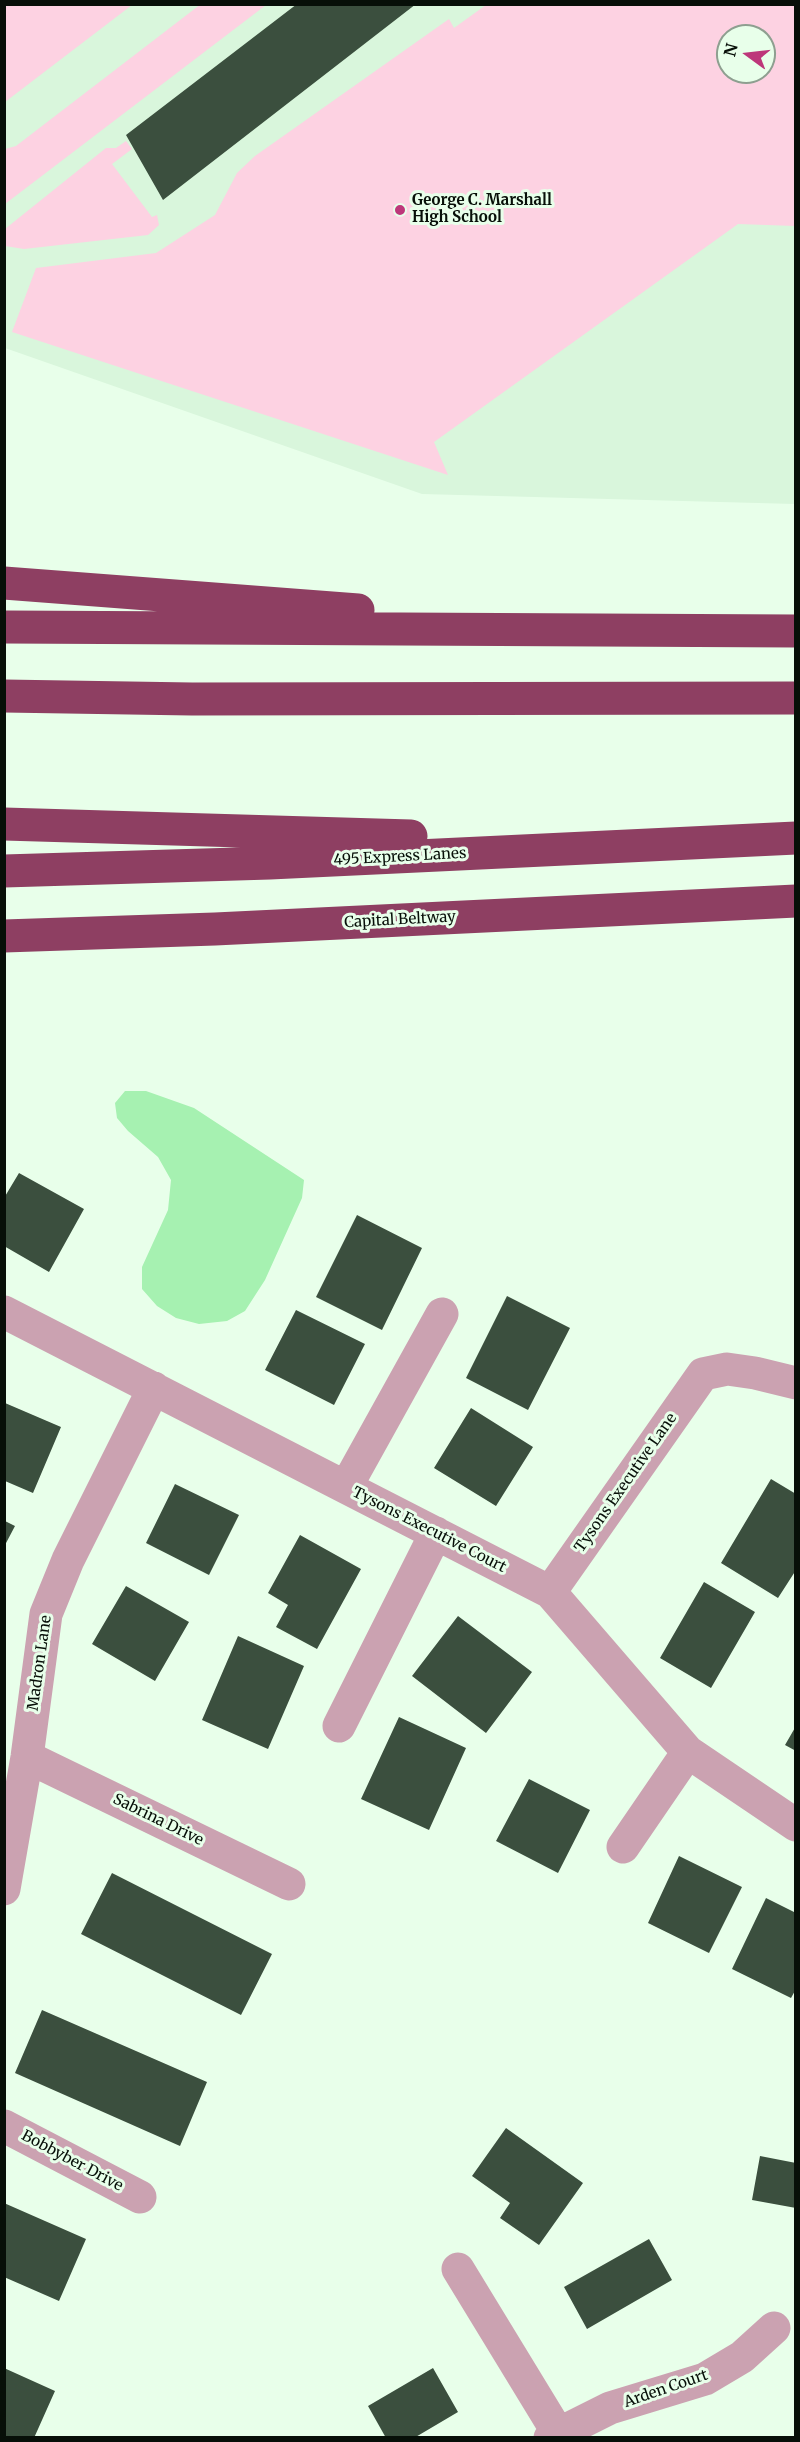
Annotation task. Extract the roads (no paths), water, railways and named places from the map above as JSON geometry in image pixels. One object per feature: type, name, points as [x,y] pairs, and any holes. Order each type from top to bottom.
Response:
[{"type":"highway","points":[[4,583],[605,629]]},
{"type":"highway","points":[[4,627],[795,631]]},
{"type":"highway","points":[[4,696],[192,699],[795,698]]},
{"type":"highway","points":[[4,714],[192,699]]},
{"type":"highway","points":[[4,824],[660,844]]},
{"type":"highway","name":"495 Express Lanes","points":[[4,871],[270,863],[795,837]]},
{"type":"highway","name":"Capital Beltway","points":[[4,936],[214,929],[795,901]]},
{"type":"highway","points":[[4,946],[214,929]]},
{"type":"street","name":"Tysons Executive Court","points":[[4,1312],[550,1592],[688,1752],[795,1825]]},
{"type":"street","points":[[346,1487],[442,1314]]},
{"type":"street","name":"Tysons Executive Lane","points":[[550,1592],[703,1374],[728,1369],[795,1383]]},
{"type":"street","name":"Madron Lane","points":[[4,1889],[27,1757],[46,1614],[52,1595],[154,1388]]},
{"type":"street","points":[[339,1726],[436,1533]]},
{"type":"street","points":[[623,1847],[688,1752]]},
{"type":"street","name":"Sabrina Drive","points":[[27,1757],[289,1884]]},
{"type":"street","name":"Bobbyber Drive","points":[[4,2126],[140,2197]]},
{"type":"street","points":[[458,2269],[554,2435]]},
{"type":"street","name":"Arden Court","points":[[554,2435],[610,2408],[705,2379],[742,2357],[774,2328]]},
{"type":"place","name":"George C. Marshall High School","points":[[400,210]]}]
